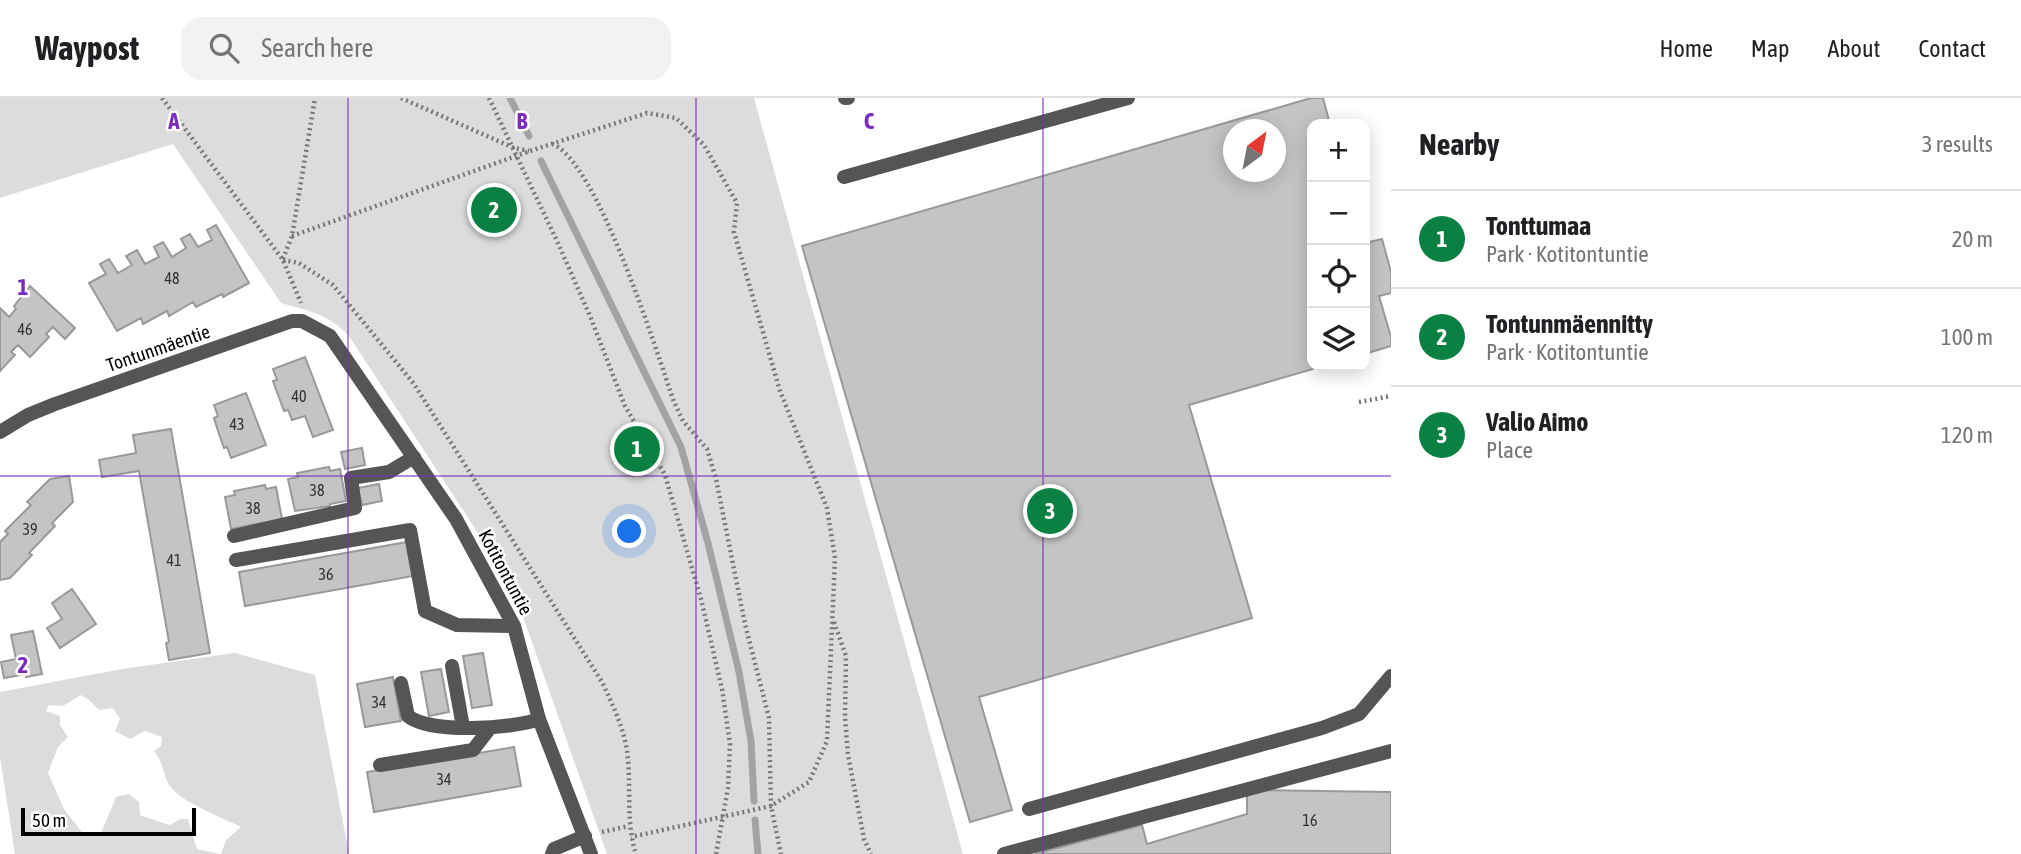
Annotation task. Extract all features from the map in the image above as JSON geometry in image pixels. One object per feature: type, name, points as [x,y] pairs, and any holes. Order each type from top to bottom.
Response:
[{"type":"street","points":[[844,177],[1128,98]]},
{"type":"street","name":"Tontunmäentie","points":[[0,432],[27,415],[55,404],[292,321],[302,321]]},
{"type":"street","name":"Kotitontuntie","points":[[302,321],[330,336],[456,519],[514,626],[539,719],[591,854]]},
{"type":"street","points":[[234,536],[355,508],[351,478],[390,472],[414,457]]},
{"type":"street","points":[[236,560],[410,530],[425,611],[457,625],[514,626]]},
{"type":"street","points":[[452,666],[463,727]]},
{"type":"street","points":[[1029,809],[1322,728],[1359,714],[1391,676]]},
{"type":"street","points":[[401,683],[408,716],[423,724],[490,728],[526,724],[539,719]]},
{"type":"street","points":[[380,765],[473,750],[490,728]]},
{"type":"street","points":[[1004,854],[1391,751]]},
{"type":"street","points":[[552,854],[554,849],[585,836]]},
{"type":"path","points":[[162,98],[283,260],[303,308],[302,321]]},
{"type":"path","points":[[283,260],[292,236],[315,98]]},
{"type":"path","points":[[401,98],[514,148],[530,151]]},
{"type":"path","points":[[489,98],[518,155],[590,316],[625,406],[665,475],[701,599],[722,689],[730,744],[727,788],[716,854]]},
{"type":"path","points":[[292,236],[518,155],[647,113],[676,118],[704,145],[737,203],[734,232],[780,391],[827,508],[835,558],[827,741],[809,782],[771,806],[631,837]]},
{"type":"path","points":[[552,144],[564,150],[576,166],[601,212],[632,277],[674,402],[683,421],[707,449],[716,479],[745,624],[769,718],[771,806],[781,854]]},
{"type":"path","points":[[283,260],[299,263],[333,285],[414,384],[602,682],[622,724],[628,759],[629,826],[636,854]]},
{"type":"path","points":[[1359,402],[1391,396]]},
{"type":"path","points":[[833,618],[846,656],[845,717],[848,755],[864,839],[871,854]]},
{"type":"path","points":[[585,836],[629,826]]},
{"type":"shaded area","points":[[0,98],[754,98],[963,854],[607,854],[523,617],[497,562],[349,336],[326,318],[281,303],[173,144],[0,198]]},
{"type":"shaded area","points":[[235,653],[315,675],[349,854],[221,854],[226,840],[241,827],[189,802],[172,788],[154,751],[161,746],[162,737],[145,731],[130,739],[115,731],[120,719],[113,708],[99,710],[81,695],[63,706],[49,705],[46,711],[60,716],[60,725],[68,737],[58,747],[48,773],[64,809],[84,835],[101,833],[116,797],[129,794],[139,802],[140,815],[169,825],[181,819],[188,819],[197,849],[220,854],[15,854],[0,757],[0,692],[122,669]]},
{"type":"building","points":[[1311,98],[1323,98],[1329,119],[1307,119],[1307,371],[1189,405],[1252,618],[979,697],[1012,810],[970,822],[802,246],[1223,124],[1223,182],[1286,182],[1286,119],[1239,119]]},
{"type":"building","points":[[216,225],[249,283],[196,307],[193,302],[169,316],[167,311],[143,324],[141,318],[117,331],[89,283],[106,274],[100,264],[109,259],[118,273],[132,265],[126,256],[137,250],[145,264],[159,257],[154,247],[163,242],[172,257],[186,248],[181,239],[190,234],[198,247],[212,240],[207,230]]},
{"type":"building","points":[[1382,239],[1391,272],[1391,293],[1379,296],[1391,337],[1391,346],[1370,352],[1370,245],[1370,242]]},
{"type":"building","points":[[30,286],[75,328],[65,339],[53,327],[46,334],[49,337],[30,357],[18,345],[11,352],[15,355],[0,371],[0,308],[9,317]]},
{"type":"building","points":[[305,357],[333,430],[313,437],[305,416],[292,420],[288,410],[284,411],[273,381],[277,380],[273,369]]},
{"type":"building","points":[[246,393],[266,445],[231,458],[218,431],[214,418],[218,416],[214,405]]},
{"type":"building","points":[[171,429],[210,653],[169,660],[166,643],[169,642],[139,471],[102,477],[99,460],[136,453],[133,435]]},
{"type":"building","points":[[362,448],[365,465],[345,469],[341,452]]},
{"type":"building","points":[[329,467],[330,471],[340,469],[346,501],[295,511],[288,479],[298,477],[297,473]]},
{"type":"building","points":[[69,476],[73,502],[52,523],[55,526],[29,553],[32,555],[10,578],[0,580],[0,542],[8,534],[5,531],[31,505],[27,502],[50,479]]},
{"type":"building","points":[[379,484],[382,501],[362,505],[358,488]]},
{"type":"building","points":[[265,485],[266,489],[276,487],[282,519],[231,529],[225,497],[235,495],[234,491]]},
{"type":"building","points":[[407,542],[413,576],[245,606],[239,572]]},
{"type":"building","points":[[72,589],[96,624],[60,648],[47,628],[62,619],[52,603]]},
{"type":"building","points":[[33,631],[42,674],[4,678],[1,662],[16,659],[11,635]]},
{"type":"building","points":[[483,653],[492,705],[472,708],[463,656]]},
{"type":"building","points":[[441,669],[449,712],[429,716],[421,672]]},
{"type":"building","points":[[393,677],[401,721],[365,727],[357,684]]},
{"type":"building","points":[[514,747],[521,786],[374,812],[367,772]]},
{"type":"building","points":[[1247,790],[1391,792],[1391,854],[1035,854],[1142,825],[1147,844],[1247,814]]},
{"type":"waterway","points":[[510,98],[529,136]]},
{"type":"waterway","points":[[541,161],[681,447],[708,543],[739,672],[751,741],[754,801]]},
{"type":"waterway","points":[[755,820],[758,854]]},
{"type":"place","name":"Tontunmäennitty","points":[[494,210]]},
{"type":"place","name":"Tonttumaa","points":[[637,449]]},
{"type":"place","name":"Valio Aimo","points":[[1050,511]]}]
